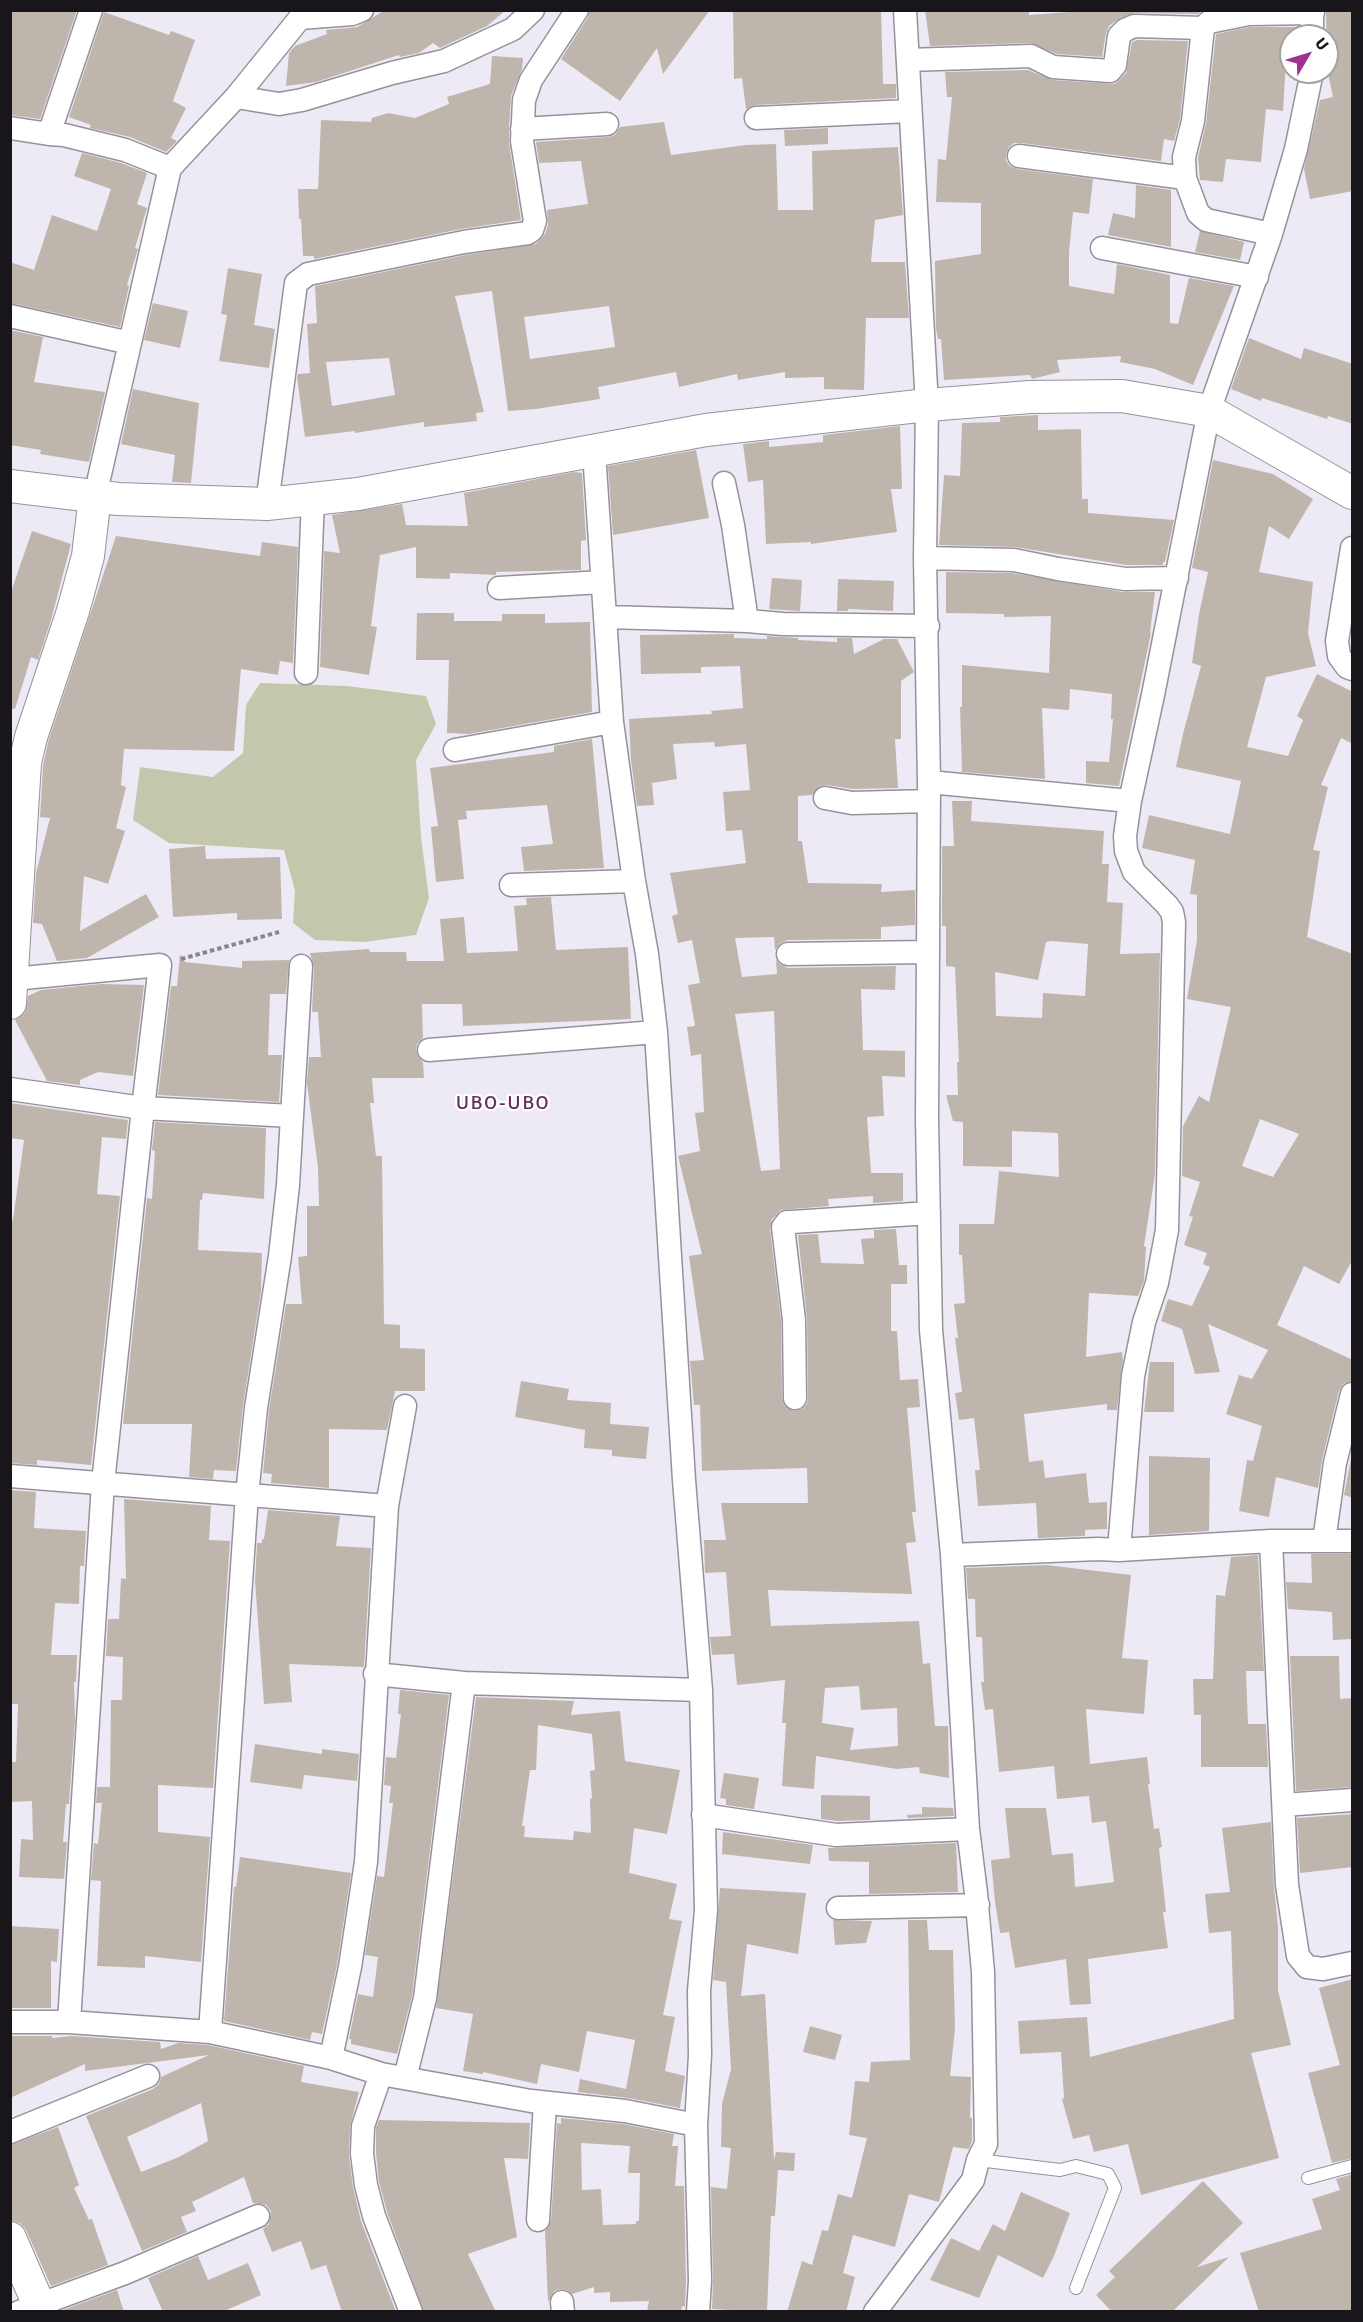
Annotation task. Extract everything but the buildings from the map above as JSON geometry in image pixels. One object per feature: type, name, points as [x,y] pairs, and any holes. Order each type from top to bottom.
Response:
[{"type":"street","points":[[48,134],[91,10]]},
{"type":"street","points":[[69,2022],[103,1484],[160,965],[12,991],[25,763],[31,737],[88,556],[95,496],[170,168],[236,97],[301,14],[352,14],[362,10]]},
{"type":"street","points":[[236,97],[279,104],[302,100],[392,73],[444,61],[513,29],[533,10]]},
{"type":"street","points":[[267,504],[296,283],[308,274],[464,242],[528,233],[532,230],[535,221],[523,148],[524,100],[531,80],[577,10]]},
{"type":"street","points":[[875,2312],[968,2189],[986,2144],[983,1972],[978,1905],[968,1829],[952,1555],[931,1329],[927,1119],[929,791],[928,626],[925,558],[927,405],[905,10]]},
{"type":"street","points":[[1271,234],[1206,220],[1198,213],[1185,178],[1184,157],[1193,121],[1203,28],[1209,22],[1249,14],[1312,12]]},
{"type":"street","points":[[908,60],[1031,56],[1053,67],[1110,71],[1115,65],[1119,36],[1125,30],[1134,26],[1203,28]]},
{"type":"street","points":[[1119,1550],[1133,1376],[1144,1323],[1157,1283],[1167,1230],[1174,922],[1172,912],[1167,905],[1134,872],[1129,860],[1125,836],[1130,801],[1209,411],[1271,234],[1296,149],[1310,84]]},
{"type":"street","points":[[756,118],[910,111]]},
{"type":"street","points":[[522,129],[607,124]]},
{"type":"street","points":[[10,128],[64,135],[125,150],[170,168]]},
{"type":"street","points":[[1019,156],[1185,178]]},
{"type":"street","points":[[1102,248],[1257,277]]},
{"type":"street","points":[[10,316],[130,343]]},
{"type":"street","points":[[10,486],[117,499],[267,504],[369,493],[706,430],[927,405],[1030,397],[1122,396],[1209,411],[1353,493]]},
{"type":"street","points":[[594,452],[612,722],[657,1032],[684,1480],[701,1690],[706,1910],[699,1991],[696,2125],[700,2281],[698,2312]]},
{"type":"street","points":[[724,483],[733,525],[747,621]]},
{"type":"street","points":[[306,672],[313,499]]},
{"type":"street","points":[[1353,548],[1337,641],[1339,656],[1347,667],[1353,669]]},
{"type":"street","points":[[925,558],[1014,560],[1058,570],[1125,579],[1177,578]]},
{"type":"street","points":[[499,588],[602,582]]},
{"type":"street","points":[[606,617],[783,624],[928,626]]},
{"type":"street","points":[[455,750],[612,722]]},
{"type":"street","points":[[825,798],[852,803],[929,791],[1130,801]]},
{"type":"street","points":[[511,885],[634,881]]},
{"type":"street","points":[[788,954],[928,952]]},
{"type":"street","points":[[210,2032],[247,1495],[256,1408],[280,1256],[288,1185],[300,966]]},
{"type":"street","points":[[429,1050],[657,1032]]},
{"type":"street","points":[[10,1089],[143,1108],[292,1116]]},
{"type":"street","points":[[795,1398],[794,1320],[783,1227],[787,1222],[929,1213]]},
{"type":"street","points":[[1324,1541],[1335,1463],[1353,1394]]},
{"type":"street","points":[[331,2058],[350,1967],[366,1862],[375,1674],[387,1506],[405,1406]]},
{"type":"street","points":[[10,1476],[387,1506]]},
{"type":"street","points":[[1271,1541],[1287,1885],[1298,1956],[1307,1967],[1323,1969],[1353,1963]]},
{"type":"street","points":[[952,1555],[1119,1550],[1271,1541],[1353,1541]]},
{"type":"street","points":[[375,1674],[464,1683],[701,1690]]},
{"type":"street","points":[[405,2078],[425,1998],[464,1683]]},
{"type":"street","points":[[1284,1805],[1353,1800]]},
{"type":"street","points":[[704,1815],[836,1835],[968,1829]]},
{"type":"street","points":[[838,1908],[978,1905]]},
{"type":"street","points":[[10,2022],[69,2022],[210,2032],[331,2058],[381,2074],[545,2103],[624,2111],[696,2125]]},
{"type":"street","points":[[381,2074],[363,2126],[362,2154],[366,2185],[374,2216],[411,2312]]},
{"type":"street","points":[[10,2132],[148,2076]]},
{"type":"street","points":[[538,2220],[545,2103]]},
{"type":"street","points":[[10,2238],[34,2309],[258,2216]]},
{"type":"lane","points":[[978,2160],[1060,2170],[1076,2166],[1108,2174],[1115,2188],[1076,2288]]},
{"type":"lane","points":[[1308,2178],[1353,2166]]},
{"type":"path","points":[[160,965],[279,932]]},
{"type":"green space","points":[[260,683],[347,686],[426,696],[436,724],[416,760],[421,837],[429,898],[416,935],[364,942],[315,940],[293,923],[295,891],[284,850],[169,843],[133,820],[140,767],[213,777],[243,753],[246,705]]},
{"type":"district","name":"UBO-UBO","points":[[503,1104]]}]
